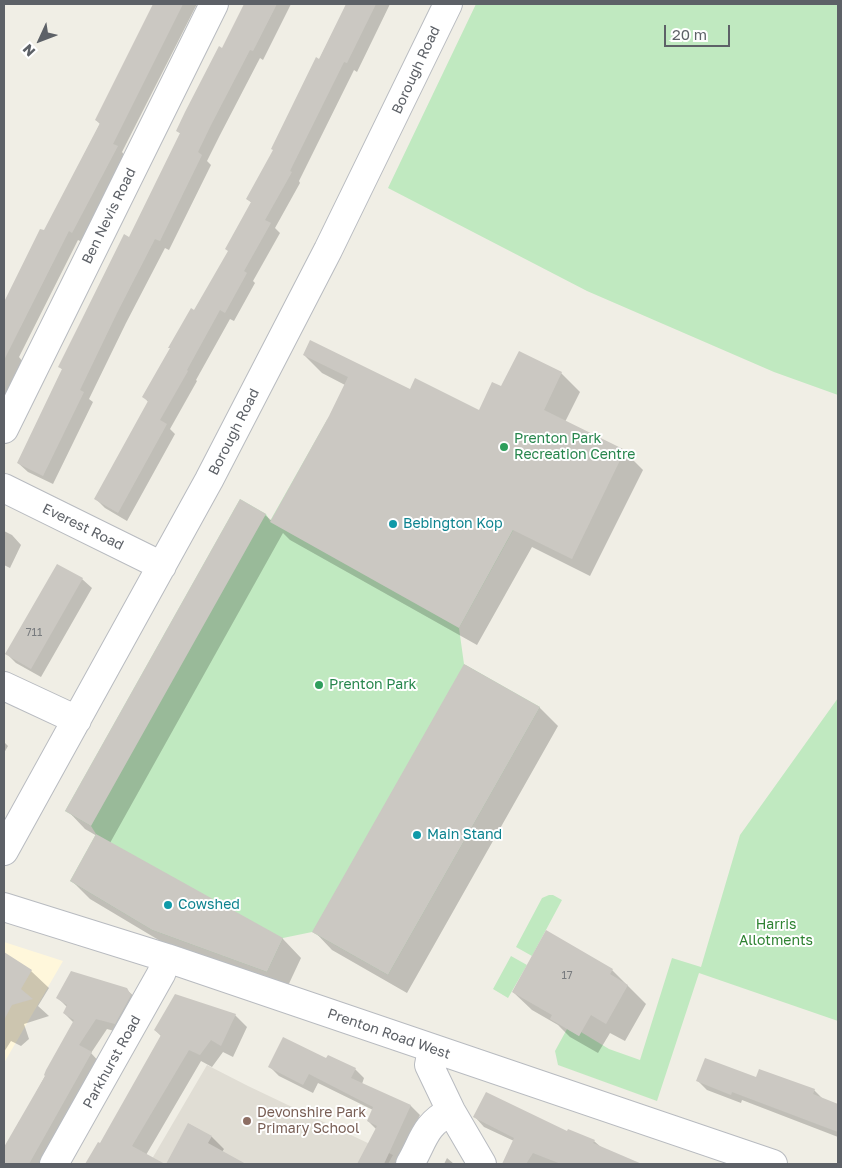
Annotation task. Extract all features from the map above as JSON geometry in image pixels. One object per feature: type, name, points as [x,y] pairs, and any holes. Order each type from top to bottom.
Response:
[{"type":"street","name":"Ben Nevis Road","points":[[4,429],[214,4]]},
{"type":"street","name":"Borough Road","points":[[4,851],[209,480],[328,250],[448,4]]},
{"type":"street","name":"Everest Road","points":[[4,488],[162,566]]},
{"type":"street","points":[[4,686],[77,720]]},
{"type":"street","name":"Prenton Road West","points":[[4,907],[167,958],[773,1164]]},
{"type":"street","name":"Parkhurst Road","points":[[54,1164],[161,974],[167,958]]},
{"type":"street","points":[[432,1049],[429,1065],[451,1111],[482,1164]]},
{"type":"street","points":[[410,1164],[429,1126],[439,1117],[451,1111]]},
{"type":"shaded area","points":[[4,942],[63,961],[4,1063]]},
{"type":"shaded area","name":"Devonshire Park Primary School","points":[[207,1065],[393,1155],[388,1164],[149,1164]]},
{"type":"green space","points":[[476,4],[838,4],[838,395],[774,372],[587,291],[388,188]]},
{"type":"green space","name":"Prenton Park","points":[[327,420],[516,525],[459,628],[464,664],[540,707],[388,975],[312,932],[283,938],[267,972],[152,930],[70,881],[96,834],[91,826],[65,811],[240,499],[266,514],[270,521]]},
{"type":"green space","name":"Harris Allotments","points":[[838,698],[838,1021],[699,973],[657,1101],[558,1065],[555,1051],[567,1029],[579,1036],[581,1032],[609,1049],[640,1060],[672,958],[701,967],[740,835]]},
{"type":"green space","points":[[549,895],[562,900],[532,956],[516,947],[542,898]]},
{"type":"green space","points":[[511,956],[527,965],[508,998],[493,989]]},
{"type":"building","points":[[153,4],[183,4],[113,144],[118,146],[72,233],[69,231],[4,360],[4,302],[40,229],[44,230],[100,123],[95,120]]},
{"type":"building","points":[[244,4],[277,4],[253,51],[250,50],[211,125],[198,152],[202,155],[160,241],[155,239],[117,313],[80,390],[84,392],[43,476],[17,463],[62,369],[58,367],[124,234],[129,237],[180,133],[176,131],[185,112],[219,46],[222,48]]},
{"type":"building","points":[[346,4],[376,4],[347,63],[344,62],[290,171],[292,172],[265,220],[271,223],[244,271],[247,273],[225,313],[220,310],[160,420],[167,424],[118,513],[94,499],[148,401],[142,397],[170,348],[168,348],[191,308],[194,310],[228,251],[225,249],[251,202],[246,199],[273,150],[271,149],[316,57],[319,59]]},
{"type":"building","points":[[310,340],[410,389],[415,378],[479,410],[492,382],[501,386],[519,351],[562,372],[544,410],[625,450],[572,559],[513,530],[459,628],[270,522],[329,416],[348,377],[303,355]]},
{"type":"building","points":[[240,499],[266,514],[91,826],[65,811]]},
{"type":"building","points":[[57,564],[83,578],[31,669],[5,654]]},
{"type":"building","name":"Main Stand","points":[[464,664],[540,707],[388,975],[312,932]]},
{"type":"building","name":"Cowshed","points":[[96,834],[283,938],[267,972],[152,930],[70,881]]},
{"type":"building","points":[[546,930],[613,969],[610,974],[628,985],[606,1024],[591,1015],[579,1036],[550,1019],[552,1015],[512,992]]},
{"type":"building","points":[[4,952],[32,970],[21,989],[33,999],[12,1005],[4,1020]]},
{"type":"building","points":[[71,971],[127,988],[131,995],[115,1024],[96,1019],[79,1045],[92,1052],[29,1164],[4,1164],[4,1147],[45,1076],[46,1070],[74,1020],[63,1013],[67,1005],[56,998]]},
{"type":"building","points":[[175,994],[236,1014],[221,1046],[211,1040],[200,1055],[189,1050],[132,1146],[165,1164],[85,1164],[98,1142],[100,1143],[161,1035],[154,1030]]},
{"type":"building","points":[[283,1037],[326,1058],[328,1055],[356,1068],[351,1078],[411,1105],[384,1164],[357,1164],[377,1126],[367,1121],[373,1107],[309,1074],[303,1085],[268,1067]]},
{"type":"building","points":[[705,1058],[756,1077],[759,1069],[815,1089],[813,1094],[838,1104],[838,1132],[732,1092],[731,1095],[696,1081]]},
{"type":"building","points":[[486,1092],[567,1131],[568,1129],[595,1140],[593,1143],[642,1164],[561,1164],[533,1153],[526,1164],[502,1164],[514,1138],[473,1117]]},
{"type":"building","points":[[188,1123],[212,1136],[208,1143],[246,1164],[166,1164]]},
{"type":"place","name":"Prenton Park Recreation Centre","points":[[504,447]]},
{"type":"place","name":"Bebington Kop","points":[[393,524]]},
{"type":"place","name":"Prenton Park","points":[[319,685]]},
{"type":"place","name":"Main Stand","points":[[417,835]]},
{"type":"place","name":"Cowshed","points":[[168,905]]},
{"type":"place","name":"Devonshire Park Primary School","points":[[247,1121]]}]
